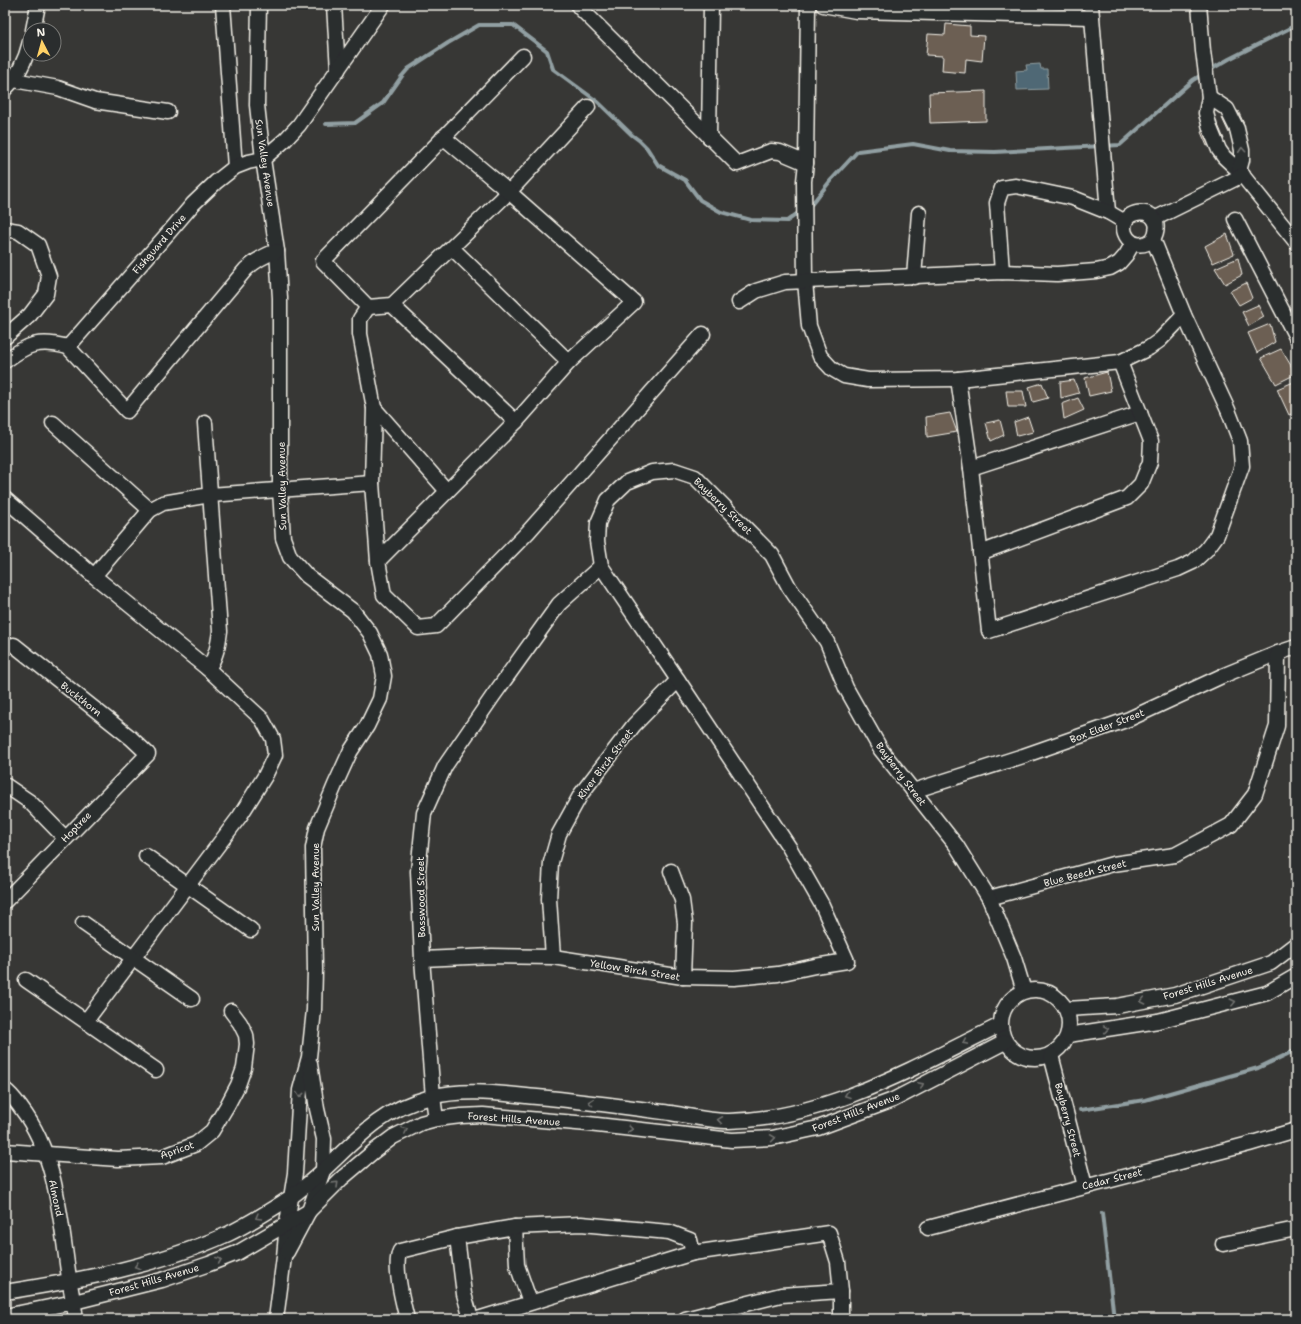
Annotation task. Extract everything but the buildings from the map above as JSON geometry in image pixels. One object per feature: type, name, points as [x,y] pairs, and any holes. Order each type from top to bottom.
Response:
[{"type":"street","points":[[35,22],[38,5]]},
{"type":"street","points":[[223,5],[235,167]]},
{"type":"street","name":"Sun Valley Avenue","points":[[259,5],[257,105],[263,159],[277,250],[280,298],[280,490],[283,538],[290,557],[307,576],[353,611],[370,633],[380,654],[384,676],[380,698],[367,726],[350,752],[335,785],[317,828],[313,848],[315,970],[314,1010],[309,1057],[300,1090],[295,1173],[287,1223],[276,1319]]},
{"type":"street","points":[[334,5],[338,70]]},
{"type":"street","points":[[263,159],[285,140],[299,125],[383,5]]},
{"type":"street","points":[[579,5],[579,7],[737,164],[766,151],[780,152],[806,163]]},
{"type":"street","points":[[709,137],[711,5]]},
{"type":"street","points":[[808,5],[806,163],[804,181],[805,281],[809,326],[820,356],[832,369],[844,376],[868,380],[958,379],[1120,362],[1149,348],[1160,340],[1184,315]]},
{"type":"street","points":[[823,5],[856,11],[1092,11],[1108,212]]},
{"type":"street","points":[[1199,5],[1206,82],[1209,97],[1206,113],[1219,150],[1224,157],[1241,173],[1296,242]]},
{"type":"street","points":[[368,307],[323,261],[523,56]]},
{"type":"street","points":[[22,62],[9,84],[58,88],[95,101],[168,112]]},
{"type":"street","points":[[1209,97],[1227,109],[1234,122],[1240,138],[1242,150],[1241,173]]},
{"type":"street","points":[[368,307],[392,305],[509,192],[588,106]]},
{"type":"street","points":[[378,561],[516,422],[569,362],[634,302],[509,192],[443,137]]},
{"type":"street","name":"Fishguard Drive","points":[[68,347],[193,204],[216,182],[235,167],[248,162],[263,159]]},
{"type":"street","points":[[1154,218],[1241,173]]},
{"type":"street","points":[[1002,272],[997,203],[1002,188],[1016,186],[1073,198],[1108,212],[1125,222]]},
{"type":"street","points":[[1142,212],[1149,214],[1154,218],[1157,229],[1153,239],[1144,245],[1133,243],[1128,240],[1124,228],[1125,222],[1129,216],[1142,212]]},
{"type":"street","points":[[914,277],[919,213]]},
{"type":"street","points":[[1235,219],[1294,328]]},
{"type":"street","points":[[5,229],[18,231],[38,246],[49,276],[46,294],[30,315],[5,337]]},
{"type":"street","points":[[958,379],[971,468],[989,631],[1178,569],[1193,562],[1206,550],[1217,535],[1242,466],[1240,441],[1228,410],[1184,315],[1153,239]]},
{"type":"street","points":[[738,302],[756,291],[785,282],[1002,272],[1057,274],[1096,271],[1110,268],[1119,263],[1133,243]]},
{"type":"street","points":[[452,248],[569,362]]},
{"type":"street","points":[[5,361],[19,350],[29,346],[43,343],[55,343],[68,347],[127,411],[246,269],[255,260],[277,250]]},
{"type":"street","points":[[392,305],[516,422]]},
{"type":"street","points":[[368,307],[360,319],[360,334],[374,408],[372,483],[378,561],[384,595],[418,628],[436,626],[528,532],[703,334]]},
{"type":"street","points":[[980,553],[1127,498],[1141,484],[1150,462],[1151,441],[1120,362]]},
{"type":"street","points":[[374,408],[447,492]]},
{"type":"street","points":[[971,468],[1140,413]]},
{"type":"street","points":[[53,422],[150,510]]},
{"type":"street","points":[[205,423],[220,631],[214,659],[208,669]]},
{"type":"street","name":"Bayberry Street","points":[[847,961],[822,905],[789,847],[601,566],[597,541],[598,523],[608,500],[627,482],[652,472],[674,470],[695,477],[772,555],[790,587],[827,642],[846,688],[882,750],[956,845],[989,898],[1014,958],[1024,991]]},
{"type":"street","points":[[94,576],[150,510],[163,503],[210,495],[372,483]]},
{"type":"street","points":[[5,499],[94,576],[208,669],[262,719],[273,739],[275,755],[265,776],[244,809],[189,886],[86,1022]]},
{"type":"street","name":"Basswood Street","points":[[436,1119],[422,959],[418,871],[424,813],[445,766],[493,696],[559,604],[601,566]]},
{"type":"street","name":"Buckthorn","points":[[14,646],[131,738],[148,754]]},
{"type":"street","name":"Box Elder Street","points":[[913,791],[1129,720],[1222,676],[1278,652],[1296,647]]},
{"type":"street","name":"Blue Beech Street","points":[[989,898],[1113,864],[1176,855],[1231,825],[1255,794],[1277,726],[1278,652]]},
{"type":"street","name":"River Birch Street","points":[[553,957],[549,899],[551,862],[559,834],[581,794],[630,731],[678,680]]},
{"type":"street","name":"Hoptree","points":[[5,901],[148,754]]},
{"type":"street","points":[[5,785],[30,802],[65,838]]},
{"type":"street","points":[[146,856],[251,930]]},
{"type":"street","points":[[671,871],[682,900],[685,923],[683,977]]},
{"type":"street","points":[[83,923],[192,999]]},
{"type":"street","name":"Forest Hills Avenue","points":[[1066,1009],[1118,1006],[1175,995],[1271,963],[1296,944]]},
{"type":"street","name":"Yellow Birch Street","points":[[422,959],[492,956],[553,957],[683,977],[734,978],[778,974],[847,961]]},
{"type":"street","points":[[1068,1035],[1158,1021],[1267,993],[1296,976]]},
{"type":"street","points":[[26,980],[156,1070]]},
{"type":"street","points":[[1034,989],[1043,990],[1053,994],[1060,1000],[1066,1009],[1070,1026],[1068,1035],[1061,1046],[1051,1055],[1041,1058],[1026,1057],[1012,1050],[1005,1042],[1000,1025],[1002,1014],[1006,1004],[1014,996],[1024,991],[1034,989]]},
{"type":"street","name":"Apricot","points":[[5,1151],[118,1159],[162,1157],[196,1144],[212,1131],[238,1085],[244,1068],[247,1044],[246,1035],[240,1023],[231,1011]]},
{"type":"street","name":"Forest Hills Avenue","points":[[5,1292],[69,1282],[133,1267],[170,1256],[230,1233],[291,1197],[377,1122],[392,1112],[409,1104],[433,1096],[456,1093],[497,1094],[591,1102],[727,1121],[766,1118],[805,1110],[881,1083],[1000,1025]]},
{"type":"street","name":"Forest Hills Avenue","points":[[5,1316],[74,1302],[162,1280],[237,1253],[309,1211],[341,1179],[393,1137],[421,1123],[436,1119],[483,1115],[588,1124],[732,1140],[772,1138],[818,1128],[893,1100],[1005,1042]]},
{"type":"street","name":"Bayberry Street","points":[[1051,1055],[1085,1186]]},
{"type":"street","name":"Sun Valley Avenue","points":[[284,1257],[309,1211],[323,1170],[324,1139],[317,1109],[309,1057]]},
{"type":"street","name":"Almond","points":[[5,1090],[10,1094],[30,1120],[46,1154],[58,1202],[69,1282],[76,1319]]},
{"type":"street","name":"Cedar Street","points":[[928,1228],[1241,1146],[1296,1130]]},
{"type":"street","points":[[407,1319],[401,1298],[398,1262],[398,1255],[400,1251],[457,1237],[515,1227],[581,1224],[669,1232],[690,1240],[693,1253]]},
{"type":"street","points":[[515,1227],[517,1265],[530,1302]]},
{"type":"street","points":[[1223,1244],[1296,1229]]},
{"type":"street","points":[[478,1319],[693,1253],[829,1233],[838,1262],[841,1291],[841,1319]]},
{"type":"street","points":[[457,1237],[464,1294],[472,1319]]},
{"type":"street","points":[[685,1319],[781,1295],[841,1291]]},
{"type":"water","points":[[1040,64],[1041,69],[1047,69],[1048,89],[1017,90],[1016,71],[1027,70],[1026,65]]},
{"type":"waterway","points":[[807,207],[811,205],[831,180],[858,151],[913,144],[950,151],[995,152],[1120,145],[1193,80],[1229,59],[1296,24]]},
{"type":"waterway","points":[[326,124],[355,123],[383,103],[408,69],[479,25],[513,25],[547,51],[553,69],[598,102],[647,148],[658,165],[685,180],[700,200],[721,212],[751,220],[787,221],[801,211]]},
{"type":"waterway","points":[[1080,1110],[1145,1100],[1258,1068],[1296,1050]]},
{"type":"waterway","points":[[1102,1213],[1114,1319]]}]
